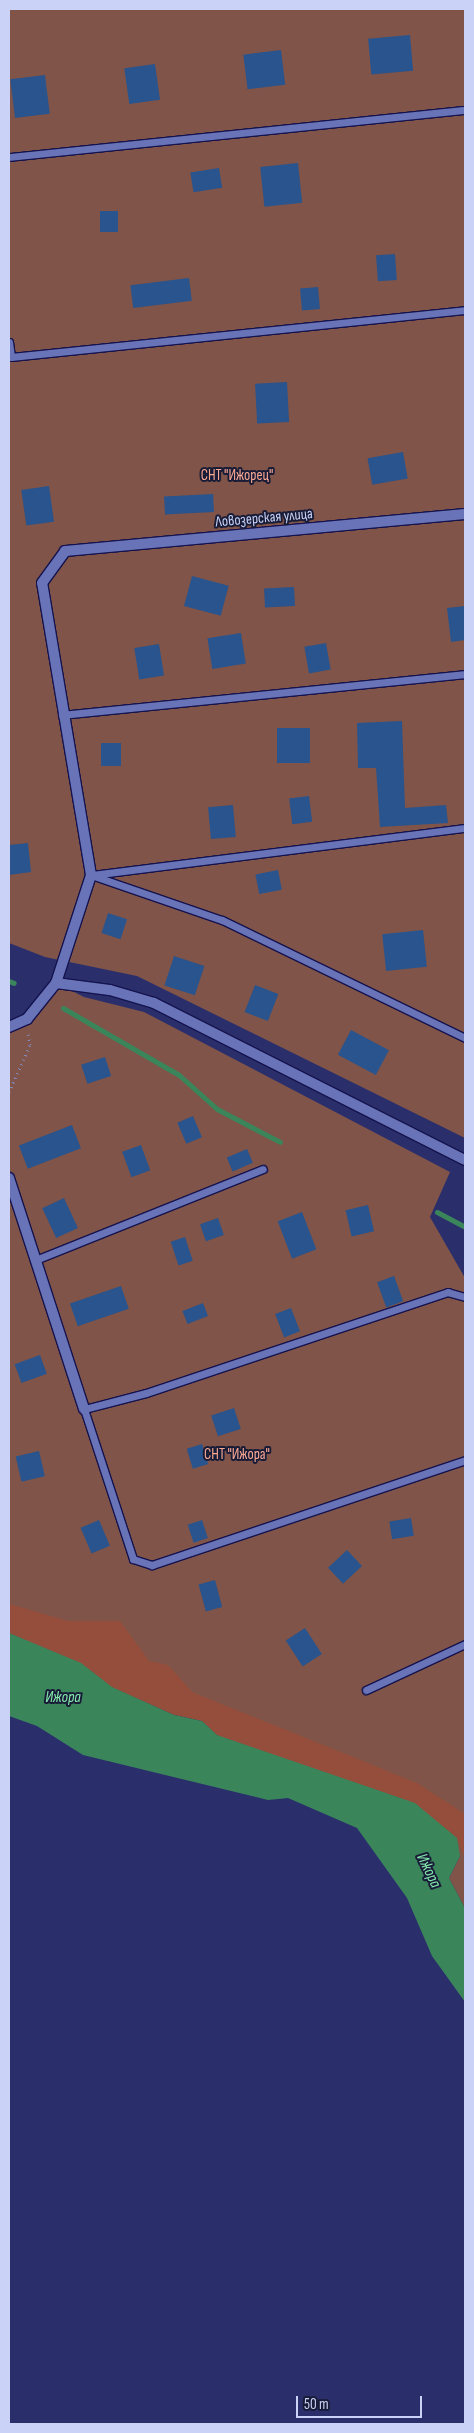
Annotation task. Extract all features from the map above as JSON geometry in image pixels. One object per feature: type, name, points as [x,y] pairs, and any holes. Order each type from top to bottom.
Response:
[{"type":"street","name":"Ловозерская улица","points":[[62,715],[42,583],[65,551],[465,514]]},
{"type":"street","points":[[9,1027],[27,1019],[56,983],[92,875],[62,715]]},
{"type":"street","points":[[56,983],[110,990],[154,1003],[465,1160]]},
{"type":"street","points":[[9,1178],[38,1259],[84,1409]]},
{"type":"lane","points":[[9,157],[465,110]]},
{"type":"lane","points":[[9,342],[11,357],[465,310]]},
{"type":"lane","points":[[62,715],[465,674]]},
{"type":"lane","points":[[92,875],[465,828]]},
{"type":"lane","points":[[92,875],[222,920],[465,1038]]},
{"type":"lane","points":[[38,1259],[263,1169]]},
{"type":"lane","points":[[465,1298],[448,1292],[155,1390],[84,1409],[133,1559],[152,1565],[465,1460]]},
{"type":"lane","points":[[366,1690],[465,1644]]},
{"type":"path","points":[[9,1092],[30,1045],[27,1019]]},
{"type":"green space","name":"СНТ \"Ижорец\"","points":[[9,9],[465,9],[465,1138],[137,976],[45,957],[9,943]]},
{"type":"green space","name":"СНТ \"Ижора\"","points":[[56,983],[84,997],[144,1012],[450,1172],[430,1217],[465,1278],[465,1908],[449,1878],[460,1856],[217,1735],[202,1721],[9,1633],[9,1027],[27,1019]]},
{"type":"shaded area","points":[[9,1604],[68,1621],[120,1621],[149,1661],[168,1665],[192,1692],[417,1783],[465,1814],[465,1859],[457,1838],[415,1803],[217,1735],[202,1721],[174,1715],[111,1687],[81,1663],[9,1633]]},
{"type":"water","name":"Ижора","points":[[9,1633],[81,1663],[112,1687],[174,1715],[202,1721],[217,1735],[415,1803],[457,1838],[460,1856],[449,1878],[465,1908],[465,2002],[432,1956],[407,1898],[357,1828],[288,1798],[268,1800],[83,1755],[37,1726],[9,1716]]},
{"type":"building","points":[[410,35],[413,71],[371,75],[368,39]]},
{"type":"building","points":[[281,50],[285,85],[248,89],[243,55]]},
{"type":"building","points":[[155,64],[160,100],[129,104],[124,68]]},
{"type":"building","points":[[45,75],[50,114],[15,118],[10,79]]},
{"type":"building","points":[[298,163],[302,203],[264,207],[260,167]]},
{"type":"building","points":[[219,168],[222,188],[193,192],[190,173]]},
{"type":"building","points":[[100,211],[118,211],[118,232],[100,232]]},
{"type":"building","points":[[395,254],[397,280],[378,281],[376,255]]},
{"type":"building","points":[[189,278],[192,301],[133,308],[130,285]]},
{"type":"building","points":[[318,287],[320,309],[302,310],[300,289]]},
{"type":"building","points":[[287,382],[289,422],[257,424],[255,384]]},
{"type":"building","points":[[403,452],[408,479],[372,485],[368,458]]},
{"type":"building","points":[[49,486],[54,522],[26,526],[21,490]]},
{"type":"building","points":[[213,494],[214,512],[165,515],[164,497]]},
{"type":"building","points":[[192,576],[229,586],[221,616],[184,606]]},
{"type":"building","points":[[294,587],[295,606],[265,608],[264,589]]},
{"type":"building","points":[[465,606],[465,640],[451,642],[447,608]]},
{"type":"building","points":[[241,633],[246,664],[212,669],[207,638]]},
{"type":"building","points":[[326,643],[331,670],[309,673],[304,647]]},
{"type":"building","points":[[159,644],[164,676],[139,680],[134,648]]},
{"type":"building","points":[[402,721],[405,808],[446,805],[448,823],[380,827],[376,768],[358,768],[357,723]]},
{"type":"building","points":[[277,728],[310,728],[310,763],[277,763]]},
{"type":"building","points":[[101,743],[121,743],[121,766],[101,766]]},
{"type":"building","points":[[309,796],[312,822],[292,824],[289,798]]},
{"type":"building","points":[[233,805],[236,837],[211,839],[208,807]]},
{"type":"building","points":[[28,843],[31,872],[9,875],[9,845]]},
{"type":"building","points":[[278,870],[282,890],[259,894],[255,874]]},
{"type":"building","points":[[108,913],[127,919],[121,939],[102,933]]},
{"type":"building","points":[[423,930],[427,967],[386,971],[382,934]]},
{"type":"building","points":[[174,956],[204,966],[195,995],[164,985]]},
{"type":"building","points":[[255,985],[278,994],[268,1021],[245,1012]]},
{"type":"building","points":[[351,1030],[389,1050],[376,1075],[338,1055]]},
{"type":"building","points":[[105,1057],[111,1076],[87,1084],[81,1065]]},
{"type":"building","points":[[193,1116],[202,1137],[186,1144],[177,1123]]},
{"type":"building","points":[[72,1125],[81,1148],[28,1169],[19,1145]]},
{"type":"building","points":[[141,1145],[150,1170],[131,1177],[122,1152]]},
{"type":"building","points":[[247,1149],[253,1163],[233,1171],[227,1158]]},
{"type":"building","points":[[64,1198],[78,1228],[56,1238],[42,1208]]},
{"type":"building","points":[[368,1205],[374,1231],[352,1236],[346,1210]]},
{"type":"building","points":[[302,1212],[316,1249],[292,1259],[278,1221]]},
{"type":"building","points":[[218,1218],[224,1235],[206,1241],[200,1224]]},
{"type":"building","points":[[185,1237],[193,1261],[178,1265],[171,1242]]},
{"type":"building","points":[[394,1276],[403,1301],[386,1308],[377,1282]]},
{"type":"building","points":[[121,1286],[129,1309],[78,1326],[70,1304]]},
{"type":"building","points":[[203,1303],[208,1316],[187,1324],[182,1311]]},
{"type":"building","points":[[291,1308],[300,1331],[284,1337],[275,1314]]},
{"type":"building","points":[[40,1355],[47,1374],[21,1383],[15,1364]]},
{"type":"building","points":[[234,1408],[241,1429],[218,1436],[211,1415]]},
{"type":"building","points":[[202,1444],[208,1464],[193,1469],[187,1449]]},
{"type":"building","points":[[39,1451],[45,1476],[21,1482],[16,1456]]},
{"type":"building","points":[[411,1518],[414,1536],[392,1539],[389,1521]]},
{"type":"building","points":[[99,1520],[110,1546],[92,1554],[81,1528]]},
{"type":"building","points":[[202,1520],[208,1538],[194,1543],[188,1525]]},
{"type":"building","points":[[347,1550],[362,1566],[343,1584],[328,1568]]},
{"type":"building","points":[[215,1580],[222,1607],[206,1611],[199,1584]]},
{"type":"building","points":[[305,1628],[322,1654],[303,1667],[286,1641]]},
{"type":"waterway","points":[[9,981],[14,983]]},
{"type":"waterway","points":[[63,1008],[179,1075],[217,1109],[280,1142]]},
{"type":"waterway","points":[[437,1212],[465,1227]]}]
